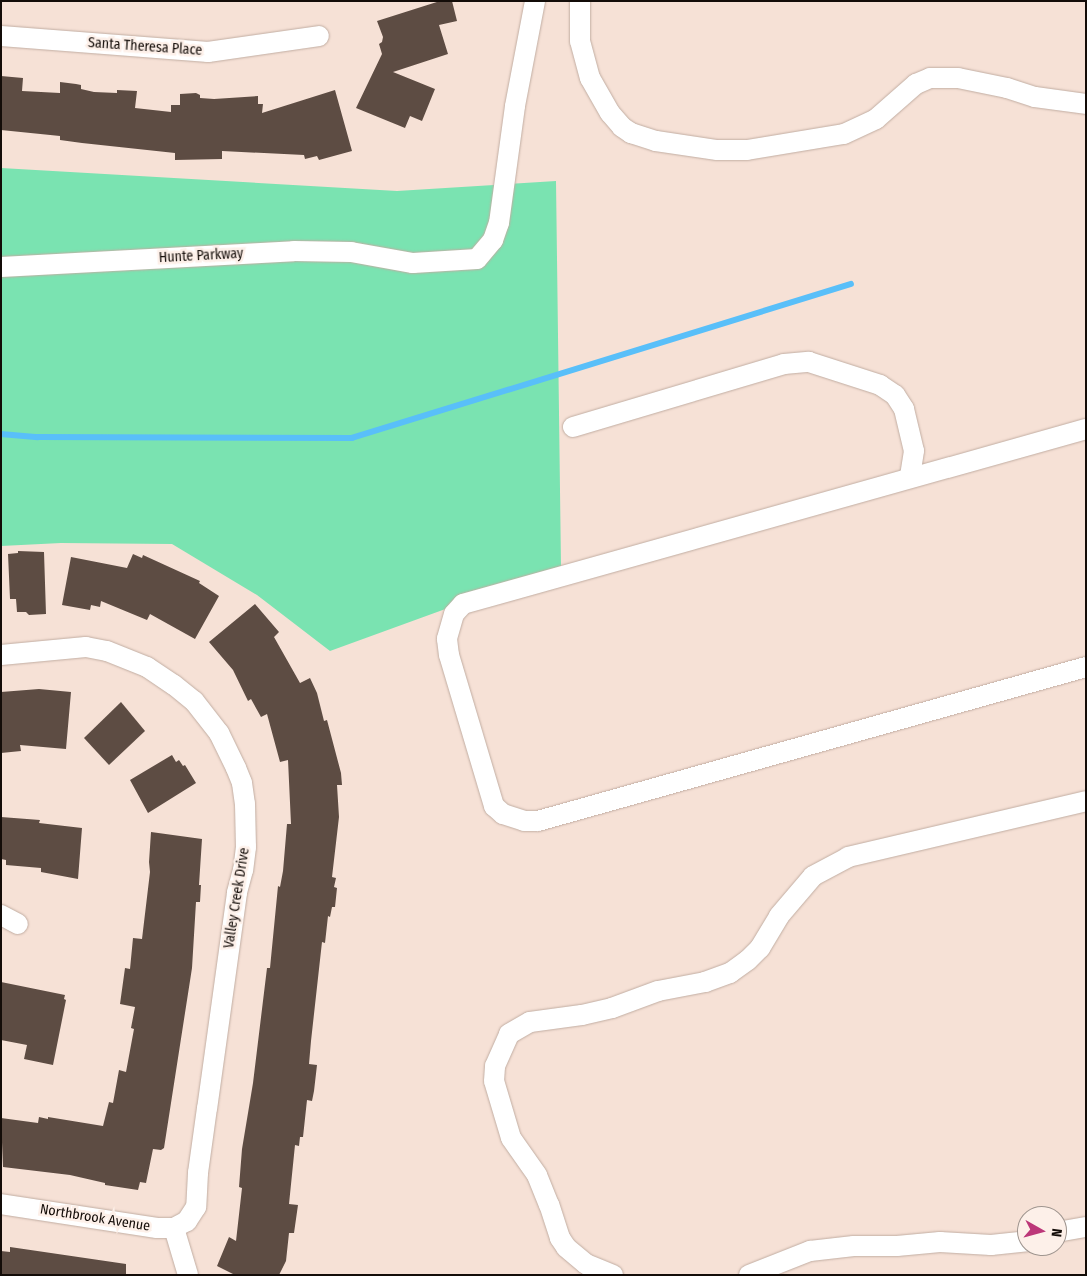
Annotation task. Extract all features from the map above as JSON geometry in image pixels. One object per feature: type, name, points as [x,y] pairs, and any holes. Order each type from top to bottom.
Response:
[{"type":"street","name":"Hunte Parkway","points":[[1,267],[294,251],[351,252],[413,264],[477,259],[493,240],[499,223],[514,106],[534,1]]},
{"type":"street","points":[[580,1],[580,41],[590,78],[610,113],[622,127],[631,133],[656,141],[717,150],[747,150],[844,134],[876,119],[916,84],[930,78],[958,78],[1007,88],[1036,97],[1086,104]]},
{"type":"street","name":"Santa Theresa Place","points":[[1,36],[208,52],[318,36]]},
{"type":"street","points":[[573,427],[784,364],[809,362],[880,385],[895,395],[904,409],[914,450],[910,477]]},
{"type":"street","points":[[1086,429],[463,604],[454,614],[448,639],[449,655],[494,806],[503,814],[524,821],[538,821],[1086,667]]},
{"type":"street","name":"Valley Creek Drive","points":[[1,655],[86,647],[107,651],[147,667],[174,685],[194,702],[219,733],[242,783],[245,804],[246,847],[243,870],[237,892],[198,1173],[196,1206],[181,1225]]},
{"type":"street","points":[[613,1275],[586,1264],[566,1248],[560,1238],[537,1175],[511,1138],[494,1082],[495,1066],[509,1034],[530,1022],[582,1015],[612,1008],[658,991],[705,982],[730,973],[754,954],[779,916],[813,876],[848,857],[1086,801]]},
{"type":"street","name":"Northbrook Avenue","points":[[1,1204],[157,1228],[181,1225]]},
{"type":"street","points":[[181,1225],[188,1275]]},
{"type":"street","points":[[1067,1230],[1086,1227]]},
{"type":"street","points":[[749,1275],[810,1252],[854,1246],[897,1246],[940,1242],[991,1245],[1017,1242]]},
{"type":"green space","points":[[1,168],[397,191],[556,181],[561,567],[330,651],[257,595],[172,544],[61,543],[1,546]]},
{"type":"building","points":[[440,1],[452,1],[457,21],[439,25],[448,54],[393,72],[435,89],[422,121],[410,116],[405,128],[356,108],[382,54],[379,44],[382,42],[383,37],[377,21]]},
{"type":"building","points":[[1,76],[23,78],[22,91],[60,93],[60,82],[81,85],[81,89],[94,92],[117,93],[117,90],[137,91],[135,108],[171,112],[171,105],[180,105],[180,94],[196,93],[200,95],[200,98],[214,99],[258,96],[258,104],[263,104],[262,113],[335,90],[352,151],[319,160],[317,156],[305,159],[304,155],[222,151],[222,159],[175,160],[175,153],[82,143],[60,140],[60,136],[1,130]]},
{"type":"building","points":[[18,551],[44,552],[46,614],[29,615],[26,612],[17,612],[16,599],[10,599],[8,554],[18,553]]},
{"type":"building","points":[[133,554],[142,558],[143,555],[200,581],[199,583],[219,596],[195,639],[150,614],[147,620],[101,601],[100,607],[91,605],[90,610],[62,605],[71,557],[127,568]]},
{"type":"building","points":[[255,604],[279,632],[274,637],[300,683],[310,678],[317,693],[324,721],[327,720],[341,773],[342,785],[337,785],[339,817],[332,877],[336,878],[334,887],[337,888],[335,907],[332,907],[330,917],[328,916],[325,943],[322,942],[311,1041],[309,1064],[317,1065],[314,1091],[312,1101],[307,1100],[303,1137],[300,1137],[299,1146],[295,1145],[289,1204],[298,1205],[294,1233],[289,1233],[286,1261],[279,1275],[235,1275],[217,1266],[229,1237],[236,1241],[242,1188],[239,1187],[242,1149],[253,1083],[267,968],[270,968],[278,886],[280,887],[283,871],[287,824],[291,824],[288,760],[280,762],[267,714],[261,717],[251,699],[248,701],[233,670],[209,642]]},
{"type":"building","points":[[39,689],[71,692],[66,749],[20,745],[21,751],[1,753],[1,692]]},
{"type":"building","points":[[121,702],[145,731],[109,765],[84,738]]},
{"type":"building","points":[[172,755],[176,762],[179,760],[183,766],[185,765],[196,783],[148,813],[130,780]]},
{"type":"building","points":[[1,817],[40,820],[39,823],[82,828],[78,879],[41,872],[41,868],[6,865],[6,860],[1,859]]},
{"type":"building","points":[[151,832],[202,839],[199,885],[201,885],[200,902],[196,902],[192,968],[164,1148],[161,1150],[153,1149],[146,1183],[140,1182],[138,1190],[105,1185],[105,1183],[70,1175],[3,1167],[1,1118],[38,1123],[39,1117],[48,1119],[48,1117],[103,1126],[109,1102],[113,1103],[119,1070],[126,1072],[134,1029],[131,1028],[135,1007],[120,1004],[125,968],[130,969],[133,938],[142,939],[150,872]]},
{"type":"building","points":[[1,982],[65,995],[64,999],[66,1000],[53,1065],[24,1059],[27,1045],[1,1040]]},
{"type":"building","points":[[10,1247],[126,1264],[126,1275],[1,1275],[1,1251],[10,1252]]},
{"type":"waterway","points":[[1,434],[38,437],[352,438],[851,284]]}]
